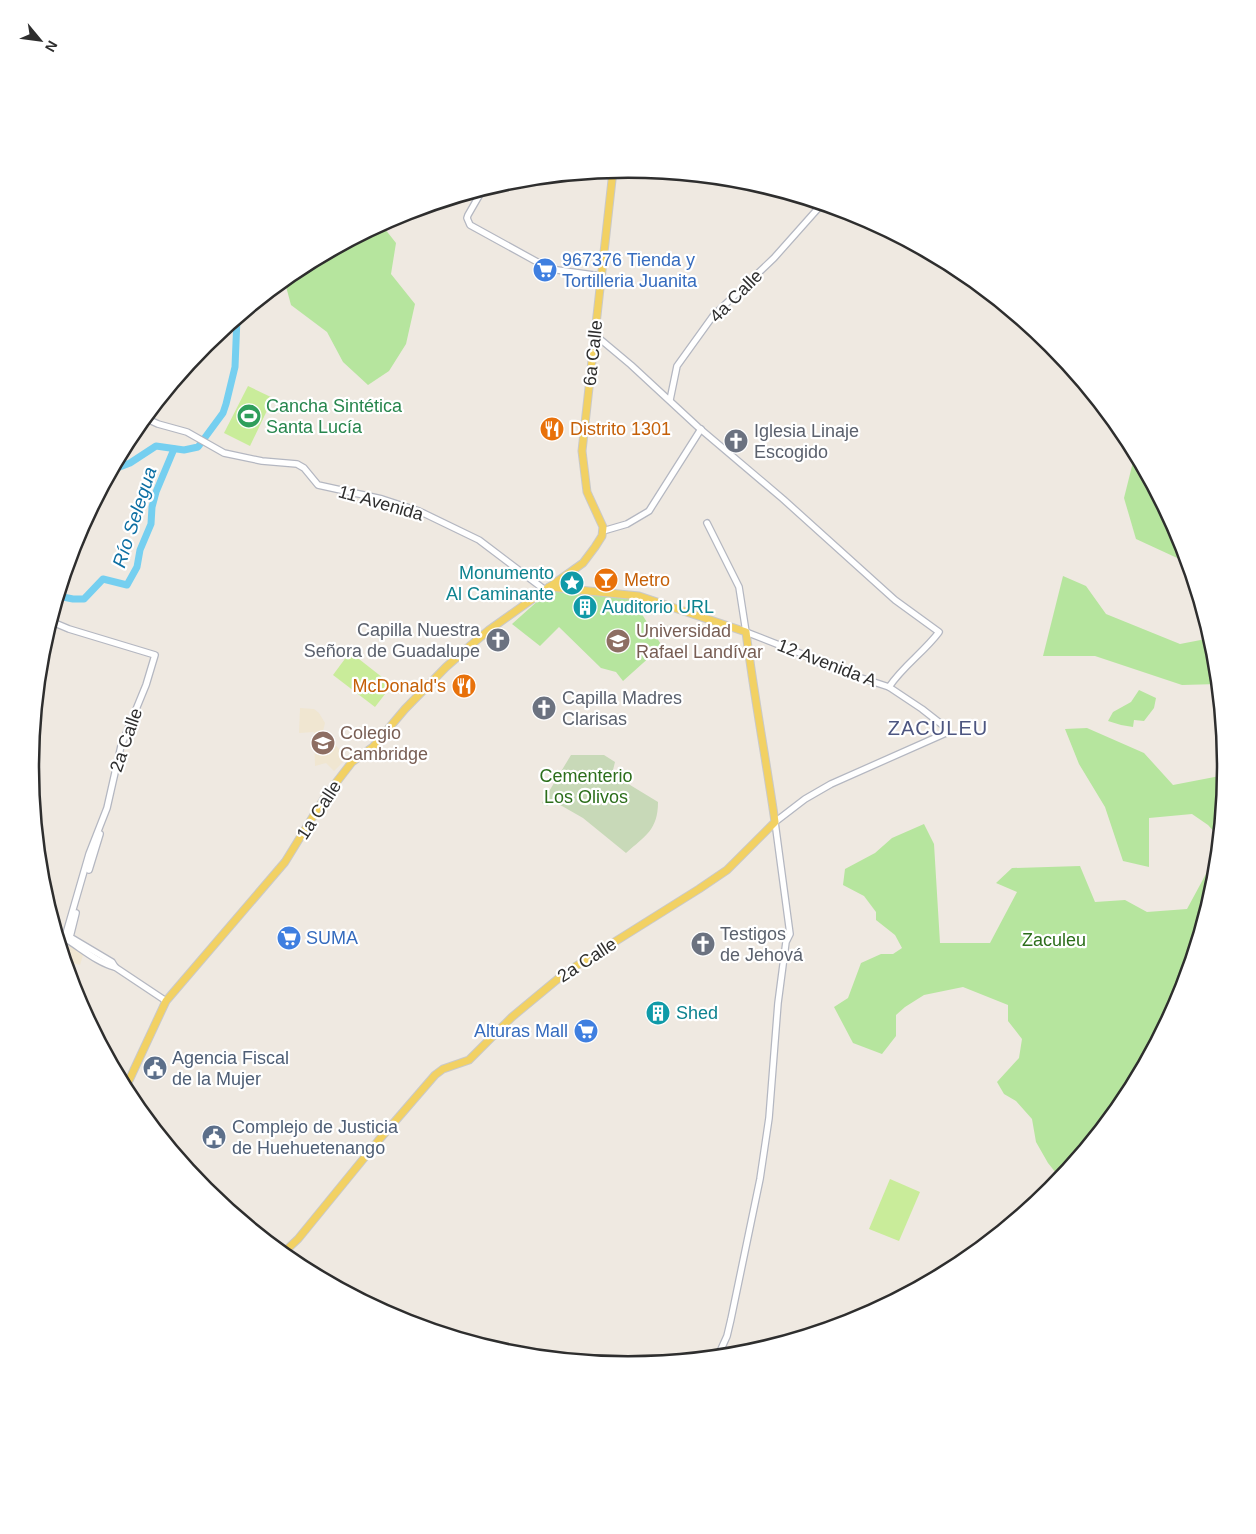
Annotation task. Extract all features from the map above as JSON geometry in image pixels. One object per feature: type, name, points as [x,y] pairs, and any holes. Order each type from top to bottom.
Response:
[{"type":"main road","name":"6a Calle","points":[[603,531],[602,523],[592,507],[587,492],[582,451],[612,178]]},
{"type":"main road","name":"1a Calle","points":[[130,1081],[166,1001],[285,862],[325,797],[352,762],[373,747],[405,709],[450,664],[489,630],[583,563],[603,531]]},
{"type":"main road","name":"12 Avenida A","points":[[547,588],[639,596],[746,632]]},
{"type":"main road","points":[[746,632],[755,703],[765,753],[775,822]]},
{"type":"main road","name":"2a Calle","points":[[289,1248],[298,1240],[373,1147],[436,1075],[444,1069],[469,1060],[512,1017],[565,973],[727,870],[775,822]]},
{"type":"street","points":[[479,197],[467,218],[470,225],[550,269],[601,276]]},
{"type":"street","name":"4a Calle","points":[[670,400],[677,366],[713,316],[774,258],[817,209]]},
{"type":"street","points":[[594,334],[896,600],[939,632],[930,644],[896,676],[889,687]]},
{"type":"street","name":"11 Avenida","points":[[152,421],[197,436],[224,453],[234,456],[297,464],[304,468],[318,485],[382,499],[419,511],[480,540],[547,588]]},
{"type":"street","points":[[603,531],[627,524],[649,511],[701,429]]},
{"type":"street","points":[[707,523],[739,587],[746,632]]},
{"type":"street","name":"2a Calle","points":[[57,624],[155,655],[146,685],[121,746],[100,827],[100,834],[68,938],[166,1001]]},
{"type":"street","name":"12 Avenida A","points":[[746,632],[802,654],[825,666],[889,687],[938,721],[945,728],[946,733]]},
{"type":"street","name":"2a Calle","points":[[775,822],[805,799],[831,784],[946,733]]},
{"type":"street","points":[[721,1348],[730,1325],[760,1179],[769,1118],[778,1003],[786,942],[790,934],[775,822]]},
{"type":"shaded area","name":"Colegio Cambridge","points":[[300,708],[314,709],[319,713],[325,723],[323,731],[347,758],[334,771],[326,763],[315,766],[314,732],[299,733]]},
{"type":"shaded area","points":[[65,938],[83,955],[80,965],[73,963]]},
{"type":"green space","points":[[386,230],[396,243],[391,274],[415,304],[406,344],[389,371],[368,385],[343,362],[327,332],[291,305],[286,288],[333,257]]},
{"type":"green space","name":"Cancha Sintética Santa Lucía","points":[[248,386],[273,398],[250,446],[224,433]]},
{"type":"green space","points":[[1133,463],[1156,506],[1178,559],[1136,539],[1124,498]]},
{"type":"green space","points":[[578,568],[584,590],[551,586]]},
{"type":"green space","points":[[1063,576],[1086,586],[1106,614],[1180,644],[1203,640],[1211,684],[1182,685],[1095,656],[1043,656]]},
{"type":"green space","name":"Universidad Rafael Landívar","points":[[550,590],[631,597],[662,646],[623,681],[616,672],[601,668],[559,627],[540,646],[512,624]]},
{"type":"green space","points":[[350,652],[392,685],[375,707],[333,675]]},
{"type":"green space","points":[[1139,690],[1156,698],[1154,708],[1144,721],[1134,720],[1133,727],[1108,721],[1113,712],[1131,702]]},
{"type":"green space","points":[[1087,728],[1144,753],[1173,785],[1217,777],[1213,831],[1192,814],[1149,818],[1149,867],[1123,861],[1105,807],[1079,764],[1065,729]]},
{"type":"green space","name":"Cementerio Los Olivos","points":[[571,755],[604,755],[615,762],[612,774],[658,802],[656,819],[653,826],[626,853],[583,818],[555,802],[547,806],[542,803]]},
{"type":"green space","name":"Zaculeu","points":[[924,824],[934,844],[940,943],[990,943],[1017,892],[996,883],[1012,868],[1080,866],[1095,902],[1125,900],[1147,912],[1187,909],[1208,872],[1197,920],[1186,956],[1156,1028],[1118,1094],[1095,1126],[1056,1173],[1036,1142],[1032,1119],[1016,1101],[1004,1094],[997,1082],[1019,1058],[1022,1039],[1008,1021],[1008,1005],[963,987],[924,995],[896,1015],[896,1036],[882,1054],[853,1043],[834,1007],[848,998],[861,963],[881,954],[893,954],[902,948],[895,935],[876,920],[876,912],[864,896],[843,885],[845,869],[875,853],[892,838]]},
{"type":"green space","points":[[890,1179],[920,1192],[899,1241],[869,1229]]},
{"type":"waterway","points":[[122,466],[156,446],[184,450],[198,447],[223,413],[226,404],[235,367],[237,326]]},
{"type":"waterway","name":"Río Selegua","points":[[64,597],[84,599],[103,579],[127,585],[137,567],[140,550],[151,524],[152,507],[156,492],[174,449]]},
{"type":"place","name":"967376 Tienda y Tortilleria Juanita","points":[[545,270]]},
{"type":"place","name":"Cancha Sintética Santa Lucía","points":[[249,416]]},
{"type":"place","name":"Distrito 1301","points":[[552,429]]},
{"type":"place","name":"Iglesia Linaje Escogido","points":[[736,441]]},
{"type":"place","name":"Metro","points":[[606,580]]},
{"type":"place","name":"Monumento Al Caminante","points":[[572,583]]},
{"type":"place","name":"Auditorio URL","points":[[585,607]]},
{"type":"place","name":"Capilla Nuestra Señora de Guadalupe","points":[[498,640]]},
{"type":"place","name":"Universidad Rafael Landívar","points":[[618,641]]},
{"type":"place","name":"McDonald's","points":[[464,686]]},
{"type":"place","name":"Capilla Madres Clarisas","points":[[544,708]]},
{"type":"place","name":"Colegio Cambridge","points":[[323,743]]},
{"type":"place","name":"SUMA","points":[[289,938]]},
{"type":"place","name":"Testigos de Jehová","points":[[703,944]]},
{"type":"place","name":"Shed","points":[[658,1013]]},
{"type":"place","name":"Alturas Mall","points":[[586,1031]]},
{"type":"place","name":"Agencia Fiscal de la Mujer","points":[[155,1068]]},
{"type":"place","name":"Complejo de Justicia de Huehuetenango","points":[[214,1137]]},
{"type":"district","name":"ZACULEU","points":[[938,728]]}]
